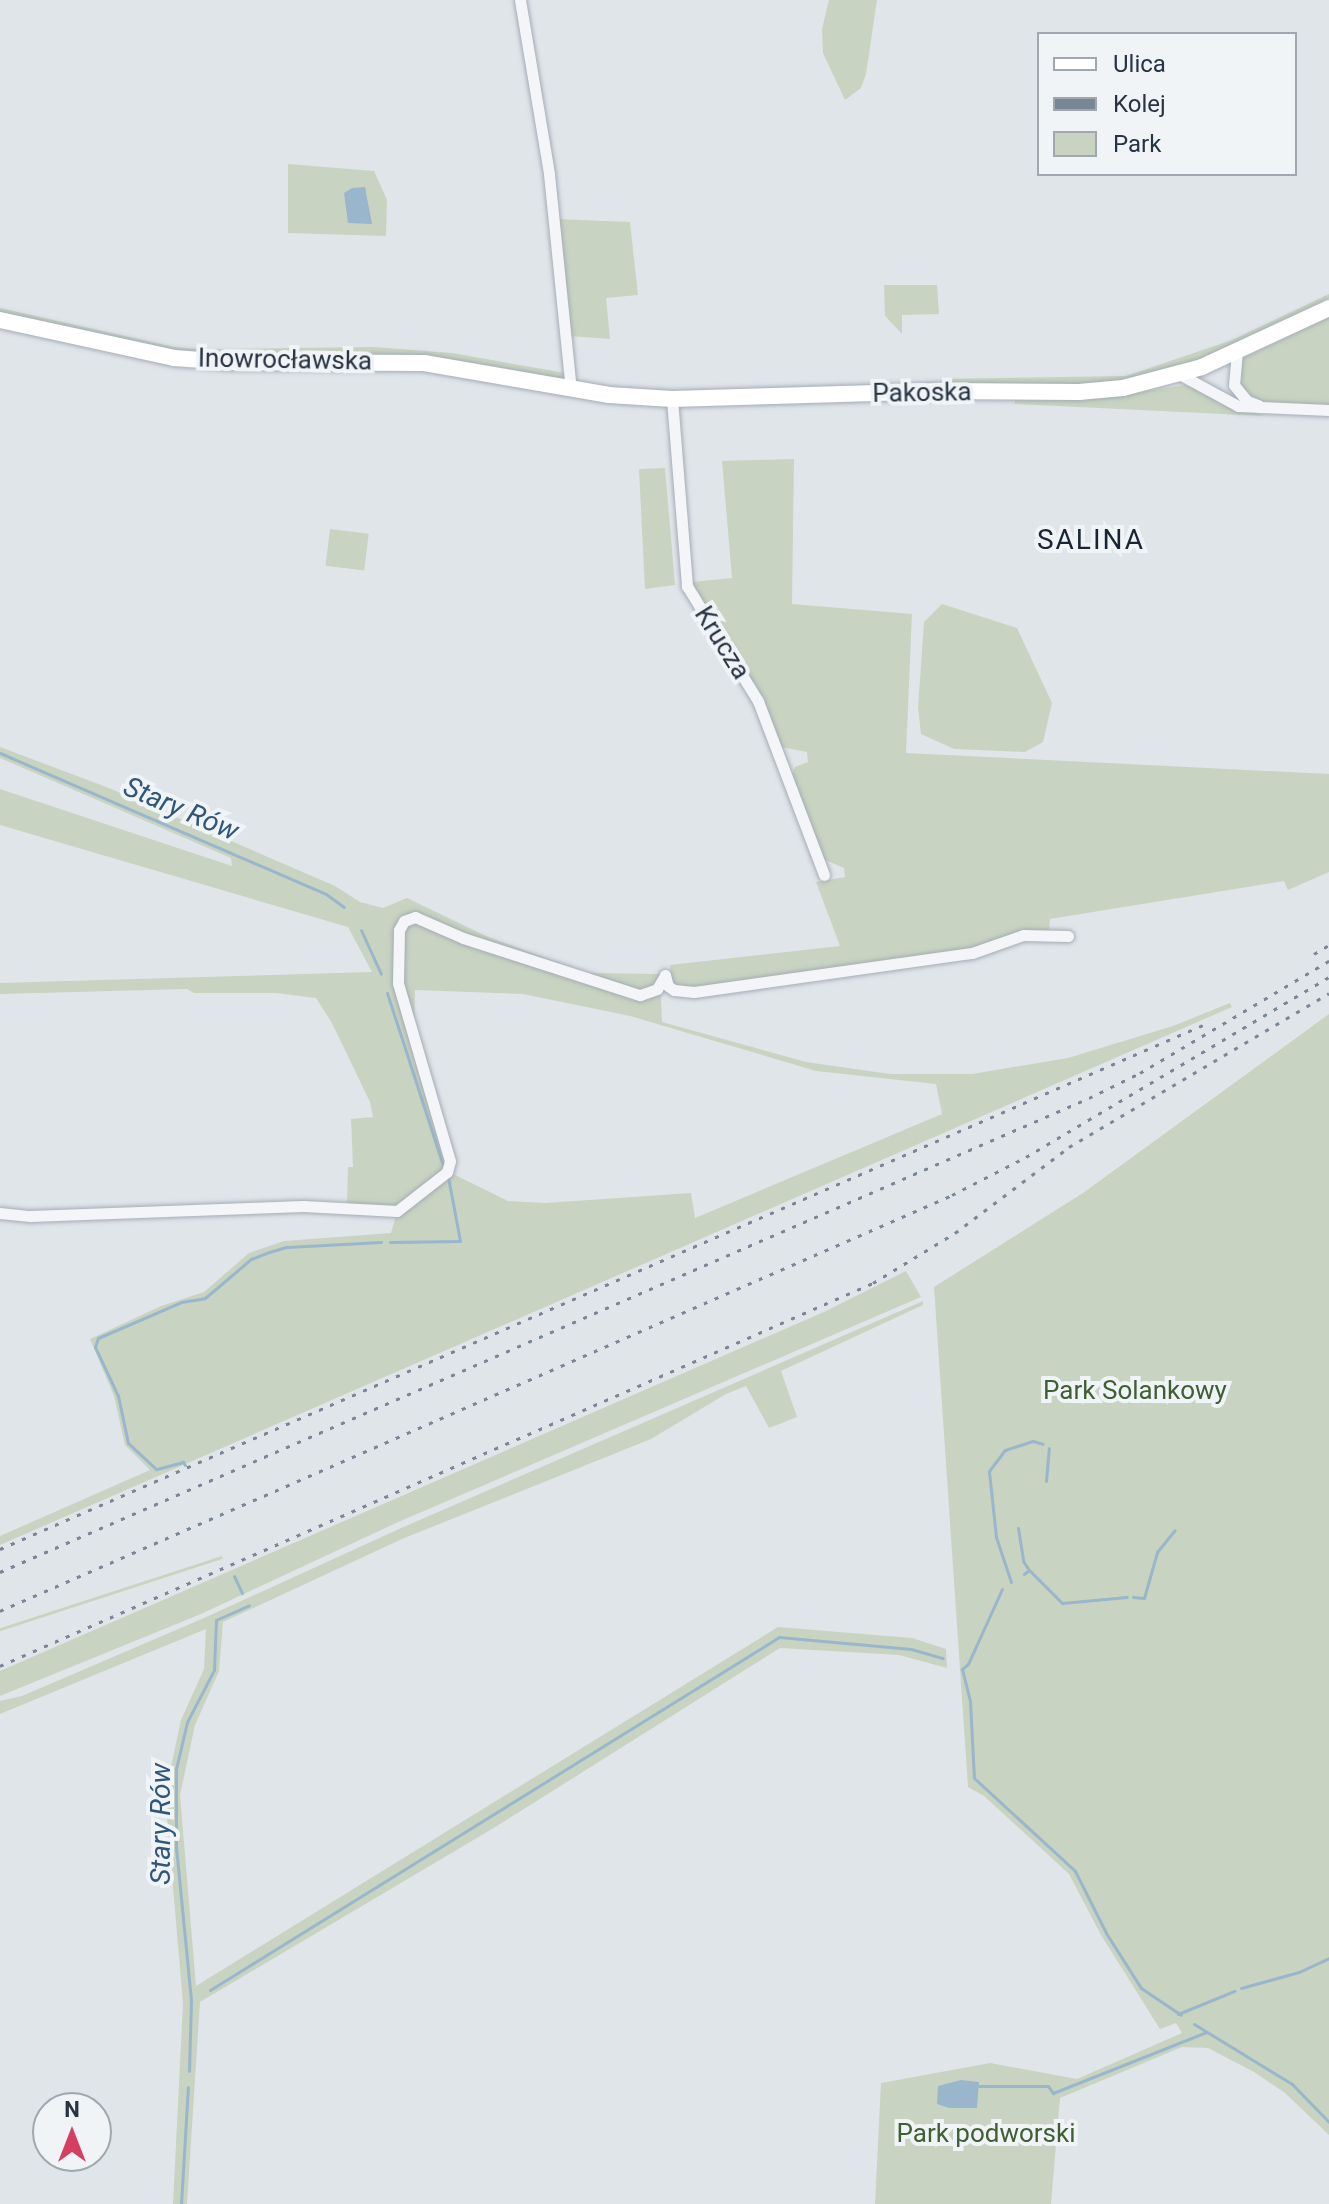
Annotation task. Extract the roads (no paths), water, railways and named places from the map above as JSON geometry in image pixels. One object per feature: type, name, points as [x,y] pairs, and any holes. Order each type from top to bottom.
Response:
[{"type":"main road","name":"Pakoska","points":[[571,389],[672,399],[942,391],[1079,392],[1146,384],[1181,375],[1329,308]]},
{"type":"main road","name":"Inowrocławska","points":[[0,320],[174,358],[230,362],[424,363],[571,389]]},
{"type":"street","points":[[520,0],[549,174],[571,389]]},
{"type":"street","points":[[1237,351],[1232,372],[1234,385],[1247,401],[1265,407]]},
{"type":"street","points":[[1181,375],[1238,406],[1329,410]]},
{"type":"street","name":"Krucza","points":[[672,399],[687,586],[758,701],[824,875]]},
{"type":"street","points":[[0,1213],[30,1216],[303,1206],[397,1211],[447,1172],[450,1161],[398,983],[399,930],[404,921],[415,917],[463,938],[640,995],[657,989],[665,975],[668,986],[674,990],[694,992],[972,953],[1023,935],[1068,936]]},
{"type":"water","points":[[365,187],[372,224],[348,223],[344,193],[352,188]]},
{"type":"water","points":[[961,2080],[979,2082],[977,2108],[949,2108],[937,2104],[938,2086]]},
{"type":"waterway","name":"Stary Rów","points":[[0,753],[326,894],[344,907]]},
{"type":"waterway","name":"Stary Rów","points":[[361,930],[381,974]]},
{"type":"waterway","name":"Stary Rów","points":[[387,993],[444,1168]]},
{"type":"waterway","name":"Stary Rów","points":[[390,1242],[460,1241],[448,1177]]},
{"type":"waterway","name":"Stary Rów","points":[[185,1465],[183,1462],[156,1469],[128,1443],[118,1396],[95,1347],[98,1338],[181,1302],[205,1298],[251,1259],[269,1252],[287,1247],[381,1242]]},
{"type":"waterway","points":[[1011,1582],[996,1537],[989,1471],[1005,1450],[1033,1441],[1043,1444]]},
{"type":"waterway","points":[[1046,1481],[1049,1448]]},
{"type":"waterway","points":[[1018,1528],[1023,1561],[1029,1570]]},
{"type":"waterway","points":[[1133,1597],[1144,1598],[1157,1552],[1175,1530]]},
{"type":"waterway","points":[[1024,1574],[1029,1570],[1062,1603],[1127,1597]]},
{"type":"waterway","name":"Stary Rów","points":[[234,1576],[242,1593]]},
{"type":"waterway","points":[[1002,1589],[968,1664],[962,1669],[970,1702],[974,1778],[1075,1871],[1106,1933],[1141,1988],[1181,2015]]},
{"type":"waterway","name":"Stary Rów","points":[[189,2071],[191,2000],[176,1847],[176,1769],[187,1722],[214,1670],[216,1620],[249,1605]]},
{"type":"waterway","points":[[210,1990],[779,1637],[911,1649],[943,1658]]},
{"type":"waterway","points":[[1241,1988],[1299,1972],[1329,1958]]},
{"type":"waterway","points":[[1178,2014],[1234,1991]]},
{"type":"waterway","points":[[1194,2024],[1292,2084],[1329,2122]]},
{"type":"waterway","points":[[979,2086],[1048,2086],[1053,2093],[1206,2032]]},
{"type":"waterway","name":"Stary Rów","points":[[181,2204],[188,2087]]},
{"type":"railway","points":[[1314,954],[1329,945]]},
{"type":"railway","points":[[0,1572],[1089,1098],[1140,1073],[1329,961]]},
{"type":"railway","points":[[0,1611],[952,1195],[1026,1157],[1329,977]]},
{"type":"railway","points":[[0,1666],[873,1283],[955,1233],[1069,1147],[1329,993]]},
{"type":"railway","points":[[0,1549],[1203,1025]]},
{"type":"district","name":"SALINA","points":[[1091,540]]},
{"type":"park label","name":"Park Solankowy","points":[[1135,1391]]},
{"type":"park label","name":"Park podworski","points":[[986,2134]]}]
